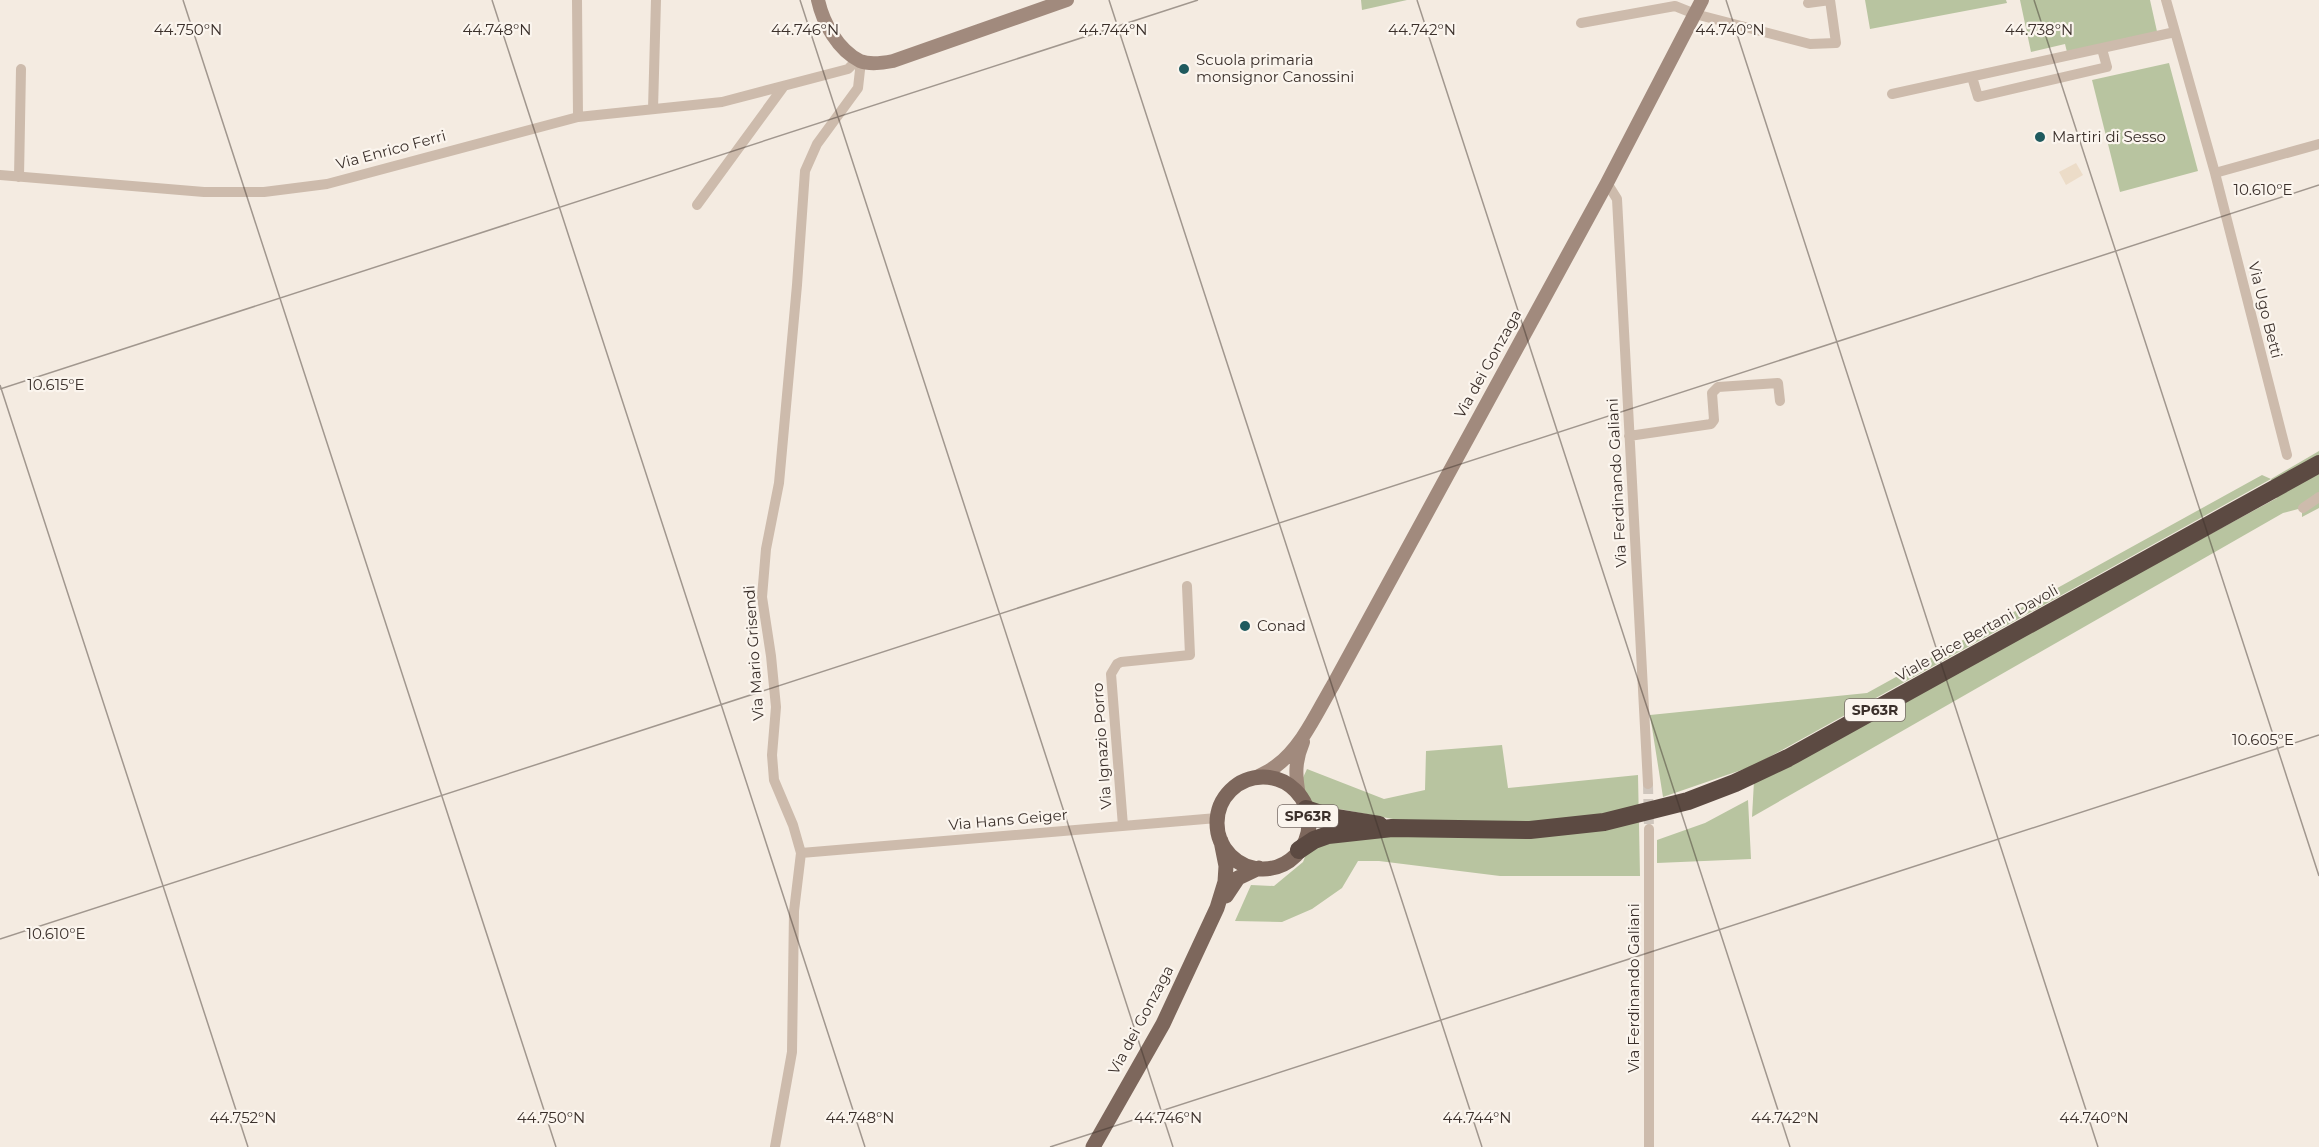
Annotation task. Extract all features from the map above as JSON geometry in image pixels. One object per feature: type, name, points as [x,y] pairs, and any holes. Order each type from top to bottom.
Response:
[{"type":"highway","name":"Viale Bice Bertani Davoli","points":[[1392,828],[1489,831],[1551,829],[1625,818],[1704,796],[1788,758],[2319,464]]},
{"type":"highway","name":"SP63R","points":[[1303,802],[1330,817],[1392,828]]},
{"type":"highway","name":"SP63R","points":[[1299,850],[1314,840],[1328,835],[1392,828]]},
{"type":"main road","name":"Via Enrico Ferri","points":[[860,60],[878,64],[893,61],[1067,0]]},
{"type":"main road","name":"Via dei Gonzaga","points":[[1255,778],[1275,766],[1288,754],[1308,728],[1333,685],[1607,183],[1702,0]]},
{"type":"main road","points":[[817,3],[827,26],[840,44],[860,60]]},
{"type":"main road","name":"Via dei Gonzaga","points":[[1303,802],[1295,774],[1297,757],[1308,728]]},
{"type":"main road","name":"SP63R","points":[[1217,908],[1238,878],[1259,868],[1281,864],[1299,850],[1308,831],[1303,802],[1290,786],[1267,777],[1255,778]]},
{"type":"main road","points":[[1217,818],[1221,804],[1229,792],[1241,782],[1255,778]]},
{"type":"main road","name":"SP63R","points":[[1217,818],[1226,866],[1225,882],[1217,908]]},
{"type":"main road","points":[[1221,841],[1236,860],[1259,868]]},
{"type":"main road","name":"Via dei Gonzaga","points":[[1093,1147],[1163,1024],[1217,908]]},
{"type":"street","points":[[577,0],[578,117]]},
{"type":"street","points":[[653,109],[656,0]]},
{"type":"street","points":[[1581,23],[1675,6],[1695,14],[1810,44],[1836,43],[1830,0],[1808,3]]},
{"type":"street","name":"Via Ugo Betti","points":[[2166,0],[2215,173],[2287,455]]},
{"type":"street","points":[[1892,94],[2175,32]]},
{"type":"street","points":[[1972,77],[1978,97],[2107,67],[2102,48]]},
{"type":"street","name":"Via Enrico Ferri","points":[[0,175],[204,192],[264,192],[327,184],[578,117],[722,102],[848,69],[860,60]]},
{"type":"street","name":"Via Mario Grisendi","points":[[775,1147],[792,1052],[794,911],[801,853],[793,825],[774,780],[772,755],[776,707],[762,597],[766,549],[780,472],[805,171],[818,144],[858,88],[860,60]]},
{"type":"street","points":[[19,177],[21,69]]},
{"type":"street","points":[[697,205],[784,86]]},
{"type":"street","points":[[2215,173],[2319,144]]},
{"type":"street","name":"Via Ferdinando Galiani","points":[[1607,183],[1617,199],[1648,784]]},
{"type":"street","points":[[1629,436],[1711,424],[1714,420],[1712,393],[1718,387],[1778,383],[1780,401]]},
{"type":"street","points":[[2303,508],[2319,497]]},
{"type":"street","name":"Via Ignazio Porro","points":[[1123,826],[1111,674],[1121,662],[1190,655],[1186,586]]},
{"type":"street","name":"Via Hans Geiger","points":[[801,853],[1217,818]]},
{"type":"street","name":"Via Ferdinando Galiani","points":[[1648,829],[1649,1147]]},
{"type":"green space","points":[[1361,0],[1407,0],[1362,10]]},
{"type":"green space","points":[[1865,0],[2006,0],[2007,3],[1870,29]]},
{"type":"green space","points":[[2020,0],[2150,0],[2158,36],[2068,56],[2065,44],[2031,52]]},
{"type":"green space","points":[[2169,63],[2198,171],[2120,192],[2092,80]]},
{"type":"green space","points":[[2319,451],[2319,508],[2302,517],[2302,508],[2283,513],[1752,817],[1754,781],[2277,498],[2271,479]]},
{"type":"green space","points":[[2262,475],[2271,479],[1753,766],[1663,797],[1650,715],[1867,693]]},
{"type":"green space","points":[[1502,745],[1508,788],[1638,775],[1640,876],[1500,876],[1379,861],[1358,861],[1342,888],[1312,909],[1282,922],[1235,921],[1251,885],[1274,886],[1303,862],[1308,849],[1393,819],[1307,803],[1301,782],[1307,769],[1384,799],[1425,790],[1426,751]]},
{"type":"green space","points":[[1748,800],[1751,859],[1657,863],[1657,840],[1705,823]]},
{"type":"shaded area","points":[[2076,163],[2083,175],[2066,185],[2059,172]]},
{"type":"tunnel","points":[[1648,784],[1649,829]]},
{"type":"place","name":"Scuola primaria monsignor Canossini","points":[[1184,69]]},
{"type":"place","name":"Martiri di Sesso","points":[[2040,137]]},
{"type":"place","name":"Conad","points":[[1245,626]]}]
